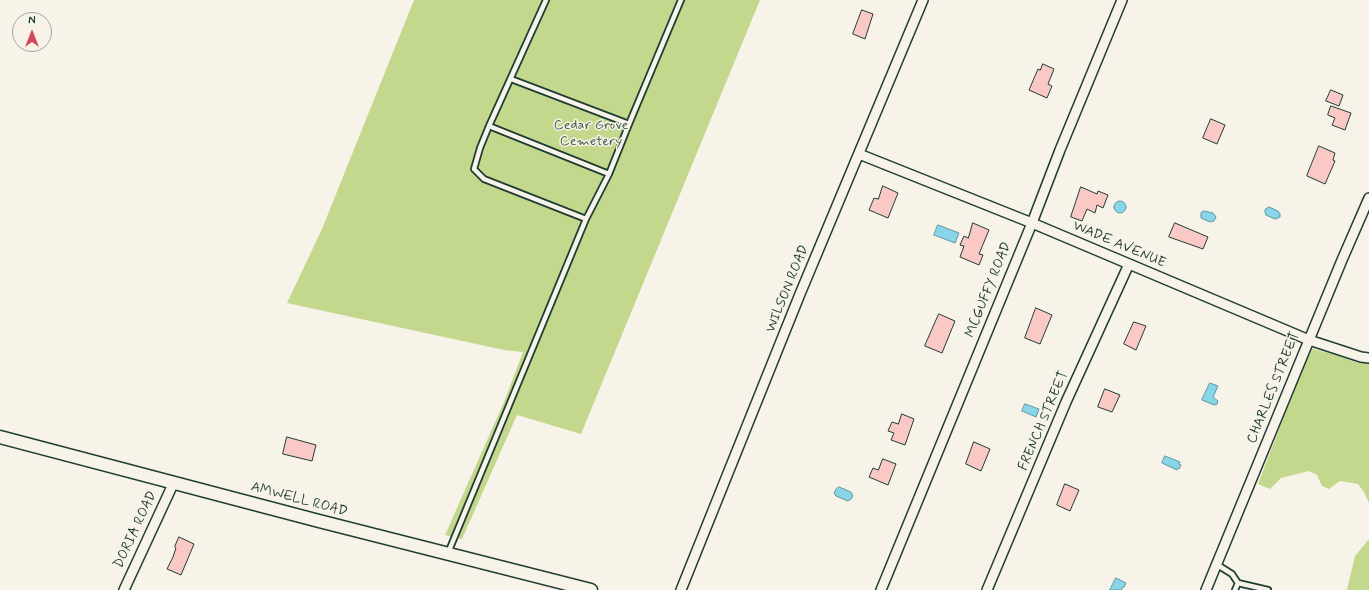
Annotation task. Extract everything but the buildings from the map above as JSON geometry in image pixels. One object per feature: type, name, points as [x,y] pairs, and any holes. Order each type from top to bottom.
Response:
[{"type":"main road","name":"AMWELL ROAD","points":[[0,437],[591,590]]},
{"type":"street","name":"WILSON ROAD","points":[[681,590],[800,294],[860,154],[923,0]]},
{"type":"street","name":"MCGUFFY ROAD","points":[[881,590],[1122,0]]},
{"type":"street","name":"WADE AVENUE","points":[[860,154],[1032,223],[1309,340],[1361,357],[1369,358]]},
{"type":"street","name":"CHARLES STREET","points":[[1206,590],[1369,198]]},
{"type":"street","name":"FRENCH STREET","points":[[987,590],[1066,402],[1129,264]]},
{"type":"street","name":"DORIA ROAD","points":[[124,590],[174,482]]},
{"type":"lane","points":[[546,0],[489,126],[480,148],[474,169],[484,179],[586,218]]},
{"type":"lane","points":[[448,554],[586,218],[610,174],[628,124],[682,0]]},
{"type":"lane","points":[[511,79],[628,124]]},
{"type":"lane","points":[[489,126],[610,174]]},
{"type":"lane","points":[[1216,564],[1232,574],[1238,583],[1268,590]]},
{"type":"lane","points":[[1236,590],[1238,583]]},
{"type":"green space","name":"Cedar Grove Cemetery","points":[[414,0],[760,0],[581,434],[517,415],[462,539],[445,535],[504,402],[523,352],[504,350],[287,303],[322,229]]},
{"type":"green space","points":[[1310,348],[1358,363],[1369,363],[1369,503],[1358,484],[1340,481],[1329,489],[1322,486],[1317,475],[1309,471],[1281,478],[1270,489],[1258,484]]},
{"type":"green space","points":[[1369,539],[1369,590],[1347,590],[1355,556]]},
{"type":"water","points":[[1118,201],[1122,201],[1126,207],[1122,213],[1118,213],[1114,209],[1114,205]]},
{"type":"water","points":[[1269,207],[1278,211],[1280,217],[1275,219],[1266,215],[1265,210]]},
{"type":"water","points":[[1204,211],[1213,213],[1216,217],[1214,221],[1210,222],[1201,218],[1201,213]]},
{"type":"water","points":[[938,225],[959,233],[955,243],[934,235]]},
{"type":"water","points":[[1210,383],[1218,386],[1213,397],[1218,401],[1217,404],[1214,405],[1202,400]]},
{"type":"water","points":[[1025,404],[1039,409],[1036,417],[1022,411]]},
{"type":"water","points":[[1165,456],[1180,462],[1179,464],[1181,465],[1179,469],[1178,468],[1177,470],[1162,463]]},
{"type":"water","points":[[839,487],[851,492],[853,496],[851,499],[848,501],[836,496],[834,493]]},
{"type":"water","points":[[1116,578],[1126,583],[1124,587],[1121,590],[1110,590]]}]
